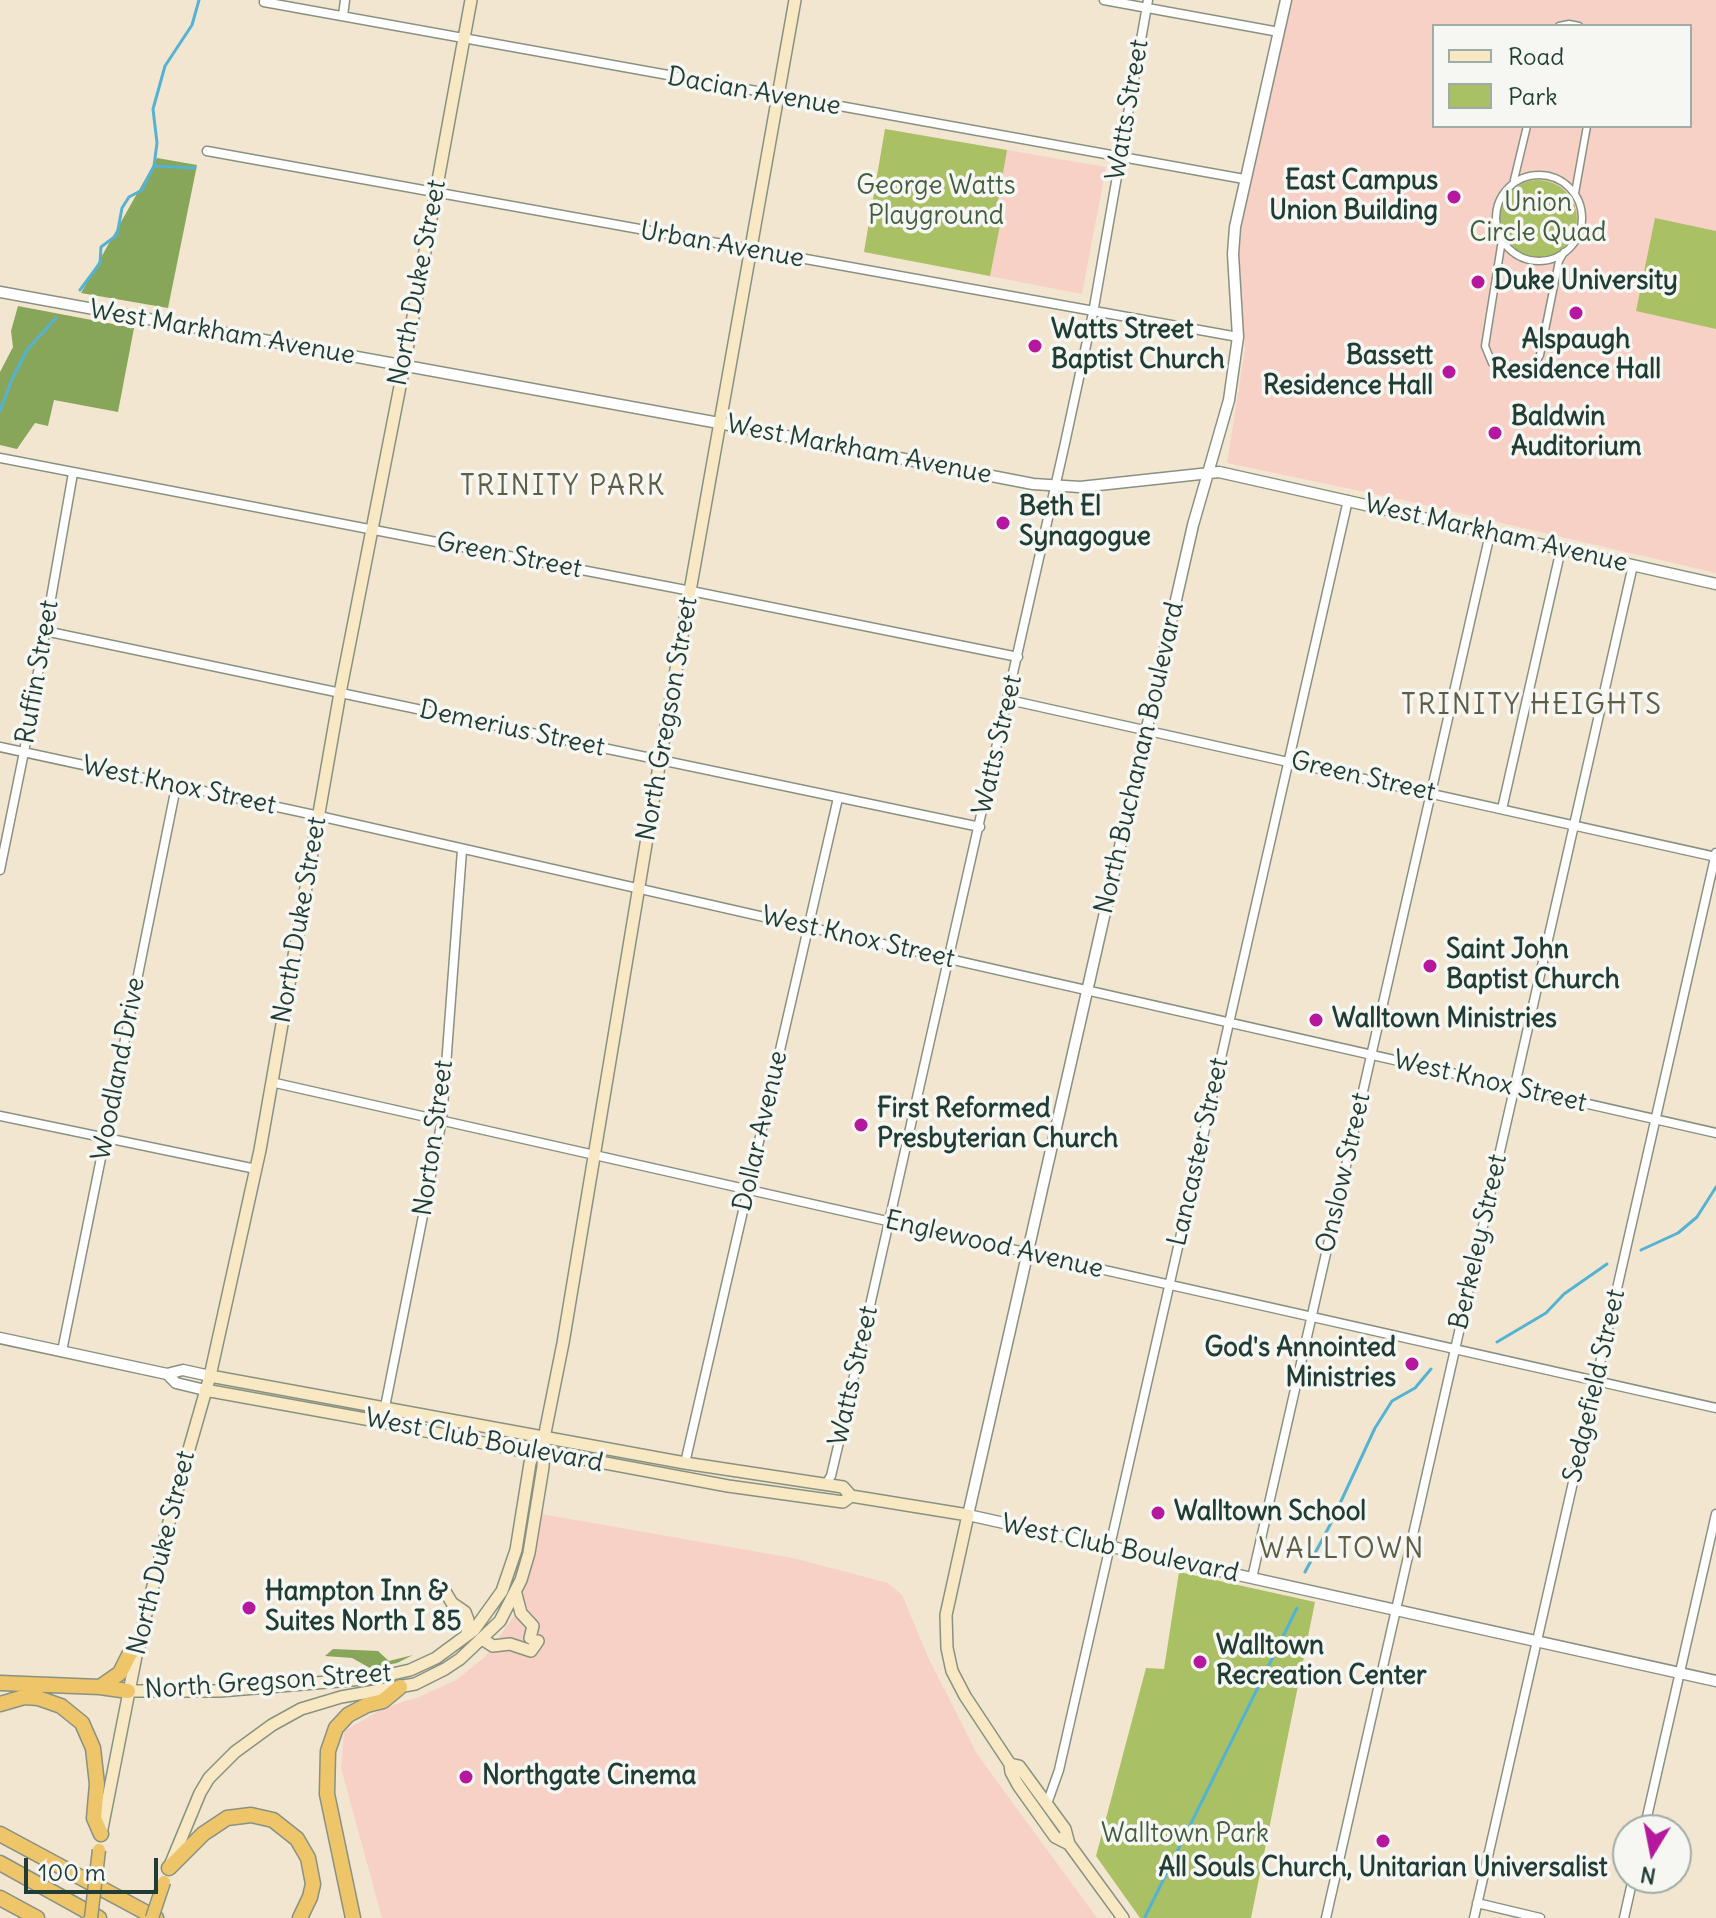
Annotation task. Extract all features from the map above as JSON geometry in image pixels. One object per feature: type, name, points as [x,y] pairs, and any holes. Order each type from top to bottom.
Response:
[{"type":"highway","points":[[100,1687],[120,1673],[130,1653],[138,1646]]},
{"type":"highway","points":[[0,1683],[128,1691]]},
{"type":"highway","points":[[353,1918],[327,1794],[328,1751],[336,1728],[348,1715],[383,1701],[400,1687]]},
{"type":"highway","points":[[0,1704],[24,1697],[38,1698],[61,1706],[82,1723],[93,1748],[97,1784],[94,1818],[101,1834]]},
{"type":"highway","points":[[167,1875],[203,1834],[227,1818],[251,1815],[273,1820],[297,1839],[308,1858],[313,1884],[300,1918]]},
{"type":"highway","points":[[0,1824],[60,1866]]},
{"type":"highway","points":[[0,1834],[154,1918]]},
{"type":"highway","points":[[91,1918],[99,1850]]},
{"type":"highway","points":[[0,1863],[99,1918]]},
{"type":"highway","name":"North Gregson Street","points":[[154,1918],[167,1875]]},
{"type":"highway","points":[[0,1898],[37,1918]]},
{"type":"main road","name":"North Duke Street","points":[[101,1834],[138,1646],[210,1376],[256,1169],[340,693],[471,0]]},
{"type":"main road","name":"North Gregson Street","points":[[167,1875],[192,1809],[209,1778],[235,1752],[285,1717],[320,1702],[430,1678],[460,1659],[482,1639],[500,1621],[516,1594],[529,1553],[545,1453],[544,1438],[563,1343],[660,760],[795,0]]},
{"type":"main road","name":"West Club Boulevard","points":[[210,1376],[384,1415],[532,1453],[789,1495],[843,1502],[851,1496],[968,1515]]},
{"type":"main road","name":"West Club Boulevard","points":[[205,1390],[544,1438],[826,1484],[846,1488],[851,1496]]},
{"type":"main road","name":"North Gregson Street","points":[[128,1691],[220,1691],[375,1678],[423,1665],[467,1635],[497,1601],[516,1550],[532,1453],[544,1438]]},
{"type":"main road","points":[[789,1495],[813,1493],[826,1484]]},
{"type":"main road","points":[[968,1515],[948,1601],[945,1627],[948,1653],[959,1685],[1010,1764],[1018,1785],[1055,1837],[1069,1844]]},
{"type":"main road","points":[[443,1588],[452,1603],[465,1612],[467,1635]]},
{"type":"main road","points":[[482,1639],[493,1646],[510,1644],[531,1651],[533,1626],[521,1613],[516,1594]]},
{"type":"main road","points":[[1010,1764],[1019,1766],[1047,1804],[1065,1829],[1069,1844],[1123,1918]]},
{"type":"street","points":[[343,16],[345,0]]},
{"type":"street","points":[[1104,0],[1147,4],[1279,32]]},
{"type":"street","name":"North Buchanan Boulevard","points":[[968,1515],[1145,729],[1198,503],[1210,472],[1231,390],[1238,337],[1233,254],[1244,179],[1286,0]]},
{"type":"street","name":"Dacian Avenue","points":[[264,2],[1244,179]]},
{"type":"street","name":"Watts Street","points":[[826,1484],[832,1472],[1009,700],[1093,313],[1147,4]]},
{"type":"street","points":[[1527,128],[1517,177],[1500,199],[1496,212],[1497,225],[1502,240],[1516,254],[1532,260],[1548,259],[1564,252]]},
{"type":"street","points":[[1502,240],[1485,346],[1492,363],[1509,371],[1524,370],[1540,355],[1559,261],[1573,243],[1580,227],[1581,213],[1574,188],[1587,128]]},
{"type":"street","name":"Urban Avenue","points":[[207,151],[1238,337]]},
{"type":"street","points":[[1512,185],[1529,176],[1545,176],[1563,182],[1575,196]]},
{"type":"street","name":"West Markham Avenue","points":[[0,292],[1055,487],[1080,487],[1210,472],[1348,500],[1716,584]]},
{"type":"street","name":"Green Street","points":[[0,458],[1018,657]]},
{"type":"street","name":"Ruffin Street","points":[[0,870],[73,473]]},
{"type":"street","name":"Lancaster Street","points":[[1047,1804],[1059,1770],[1348,500]]},
{"type":"street","name":"Onslow Street","points":[[1252,1578],[1490,534]]},
{"type":"street","points":[[1502,809],[1561,549]]},
{"type":"street","name":"Berkeley Street","points":[[1326,1918],[1633,565]]},
{"type":"street","name":"Demerius Street","points":[[45,631],[980,827]]},
{"type":"street","name":"Green Street","points":[[1009,700],[1716,856]]},
{"type":"street","name":"West Knox Street","points":[[0,747],[319,816],[1716,1133]]},
{"type":"street","name":"Woodland Drive","points":[[62,1351],[176,787]]},
{"type":"street","name":"Dollar Avenue","points":[[685,1463],[838,798]]},
{"type":"street","name":"Norton Street","points":[[384,1415],[442,1120],[462,850]]},
{"type":"street","name":"Sedgefield Street","points":[[1474,1918],[1716,856]]},
{"type":"street","name":"Englewood Avenue","points":[[271,1082],[1716,1408]]},
{"type":"street","points":[[0,1116],[256,1169]]},
{"type":"street","name":"West Club Boulevard","points":[[0,1338],[167,1374],[183,1370],[210,1376]]},
{"type":"street","name":"West Club Boulevard","points":[[167,1374],[176,1383],[205,1390]]},
{"type":"street","points":[[1648,1814],[1716,1514]]},
{"type":"street","name":"West Club Boulevard","points":[[968,1515],[1716,1681]]},
{"type":"street","points":[[1624,1918],[1629,1894]]},
{"type":"street","points":[[1477,1903],[1540,1918]]},
{"type":"shaded area","name":"Duke University","points":[[1291,0],[1716,0],[1716,573],[1403,500],[1227,463],[1245,349],[1238,255],[1244,204]]},
{"type":"shaded area","points":[[885,129],[1106,167],[1082,294],[864,252]]},
{"type":"shaded area","points":[[541,1514],[793,1558],[888,1583],[902,1595],[928,1657],[977,1754],[1097,1918],[382,1918],[341,1768],[344,1731],[384,1708],[419,1697],[456,1680],[485,1657],[518,1610]]},
{"type":"green space","name":"George Watts Playground","points":[[885,129],[1007,150],[996,213],[1002,215],[990,276],[864,252]]},
{"type":"green space","points":[[157,158],[197,165],[168,308],[81,293]]},
{"type":"green space","name":"Union Circle Quad","points":[[1538,180],[1553,183],[1566,191],[1574,204],[1577,219],[1574,234],[1566,247],[1553,255],[1538,258],[1523,255],[1510,247],[1502,234],[1499,219],[1502,204],[1510,191],[1523,183]]},
{"type":"green space","points":[[1655,218],[1716,231],[1716,329],[1636,311]]},
{"type":"green space","points":[[18,306],[134,328],[118,412],[54,400],[48,426],[35,423],[17,449],[0,445],[0,372],[13,347],[11,331]]},
{"type":"green space","name":"Walltown Park","points":[[1179,1572],[1315,1602],[1251,1918],[1140,1918],[1096,1856],[1146,1668],[1164,1669]]},
{"type":"green space","points":[[333,1649],[378,1651],[389,1661],[413,1655],[397,1663],[370,1668],[352,1658],[325,1656]]},
{"type":"waterway","points":[[80,290],[100,263],[101,247],[117,235],[122,208],[129,197],[142,190],[154,166],[157,143],[153,109],[165,66],[192,25],[199,0]]},
{"type":"waterway","points":[[154,166],[195,168]]},
{"type":"waterway","points":[[0,411],[27,350],[56,318]]},
{"type":"waterway","points":[[1641,1250],[1678,1233],[1697,1217],[1716,1187]]},
{"type":"waterway","points":[[1497,1342],[1546,1313],[1564,1294],[1607,1264]]},
{"type":"waterway","points":[[1305,1572],[1375,1428],[1392,1401],[1415,1388],[1431,1369]]},
{"type":"waterway","points":[[1145,1917],[1297,1608]]},
{"type":"place","name":"East Campus Union Building","points":[[1454,197]]},
{"type":"place","name":"Duke University","points":[[1478,282]]},
{"type":"place","name":"Alspaugh Residence Hall","points":[[1576,313]]},
{"type":"place","name":"Watts Street Baptist Church","points":[[1035,346]]},
{"type":"place","name":"Bassett Residence Hall","points":[[1449,372]]},
{"type":"place","name":"Baldwin Auditorium","points":[[1495,433]]},
{"type":"place","name":"Beth El Synagogue","points":[[1003,523]]},
{"type":"place","name":"Saint John Baptist Church","points":[[1430,966]]},
{"type":"place","name":"Walltown Ministries","points":[[1316,1020]]},
{"type":"place","name":"First Reformed Presbyterian Church","points":[[861,1125]]},
{"type":"place","name":"God's Annointed Ministries","points":[[1412,1364]]},
{"type":"place","name":"Walltown School","points":[[1158,1513]]},
{"type":"place","name":"Hampton Inn & Suites North I 85","points":[[249,1608]]},
{"type":"place","name":"Walltown Recreation Center","points":[[1200,1662]]},
{"type":"place","name":"Northgate Cinema","points":[[466,1777]]},
{"type":"place","name":"All Souls Church, Unitarian Universalist","points":[[1383,1841]]},
{"type":"district","name":"TRINITY PARK","points":[[563,487]]},
{"type":"district","name":"TRINITY HEIGHTS","points":[[1532,706]]},
{"type":"district","name":"WALLTOWN","points":[[1342,1550]]}]
